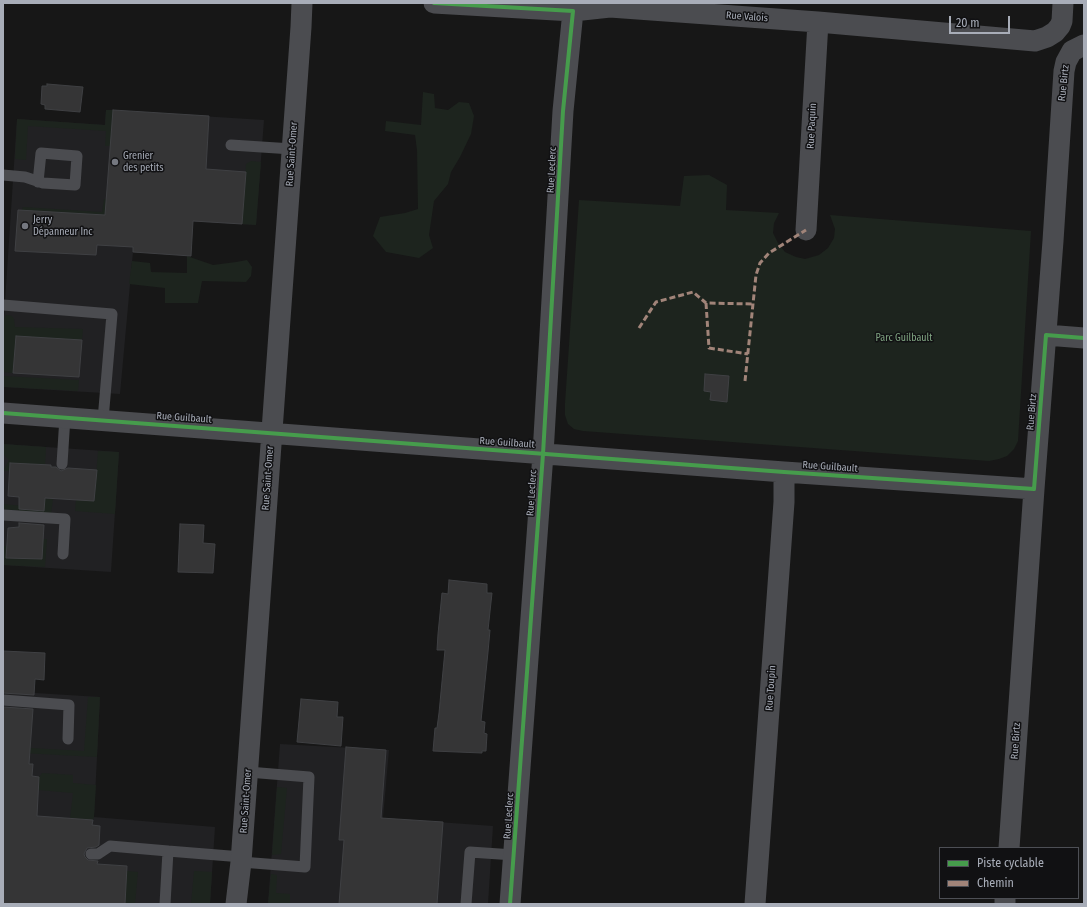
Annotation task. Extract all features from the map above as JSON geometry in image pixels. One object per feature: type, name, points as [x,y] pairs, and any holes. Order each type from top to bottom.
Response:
[{"type":"street","name":"Rue Saint-Omer","points":[[236,904],[248,772],[302,3]]},
{"type":"street","name":"Rue Valois","points":[[434,3],[573,11],[610,7],[818,22],[1035,41],[1047,37],[1058,29],[1062,21],[1063,3]]},
{"type":"street","name":"Rue Leclerc","points":[[510,904],[543,454],[563,111],[573,11]]},
{"type":"street","name":"Rue Paquin","points":[[806,230],[818,22]]},
{"type":"street","name":"Rue Birtz","points":[[1009,847],[1065,68],[1066,62],[1072,51],[1084,45]]},
{"type":"street","points":[[1046,335],[1084,338]]},
{"type":"street","name":"Rue Guilbault","points":[[3,413],[784,472],[1034,489]]},
{"type":"street","name":"Rue Toupin","points":[[755,904],[784,502],[784,472]]},
{"type":"lane","points":[[231,145],[292,148]]},
{"type":"lane","points":[[3,175],[25,178],[38,182]]},
{"type":"lane","points":[[3,305],[112,314],[104,420]]},
{"type":"lane","points":[[62,464],[65,418]]},
{"type":"lane","points":[[3,515],[66,519],[63,554]]},
{"type":"lane","points":[[3,700],[69,705],[68,739]]},
{"type":"lane","points":[[91,854],[98,854],[110,846],[168,851],[305,867],[309,777],[248,772]]},
{"type":"lane","points":[[164,904],[168,851]]},
{"type":"lane","points":[[466,904],[470,852],[514,855]]},
{"type":"shaded area","points":[[106,110],[264,120],[256,225],[135,218],[120,394],[3,387],[3,332],[17,119],[105,125]]},
{"type":"shaded area","points":[[3,444],[119,452],[111,572],[3,565]]},
{"type":"shaded area","points":[[3,691],[100,697],[94,817],[215,827],[210,904],[3,904]]},
{"type":"shaded area","points":[[280,744],[389,750],[383,818],[493,826],[488,904],[268,904]]},
{"type":"green space","points":[[423,92],[434,94],[435,108],[448,110],[459,102],[469,103],[474,116],[471,134],[451,172],[448,184],[434,201],[429,235],[433,248],[419,258],[386,252],[373,236],[380,217],[405,213],[418,209],[417,150],[415,135],[385,131],[386,121],[421,125]]},
{"type":"green space","points":[[106,110],[113,110],[111,146],[105,146],[106,131],[28,126],[26,160],[15,159],[17,119],[105,125]]},
{"type":"green space","points":[[251,161],[261,162],[256,225],[242,224],[246,164]]},
{"type":"green space","name":"Parc Guilbault","points":[[709,175],[727,185],[726,210],[779,213],[774,223],[773,233],[778,243],[785,252],[805,259],[819,255],[828,248],[834,238],[835,229],[830,215],[1031,231],[1018,441],[1014,449],[1007,456],[989,461],[583,431],[574,429],[568,424],[565,415],[565,403],[579,200],[680,206],[684,176]]},
{"type":"green space","points":[[104,199],[106,199],[105,226],[22,211],[23,207],[102,212]]},
{"type":"green space","points":[[187,256],[213,265],[247,260],[252,267],[251,276],[246,282],[202,281],[198,303],[165,303],[165,288],[129,284],[132,261],[150,263],[151,272],[187,273]]},
{"type":"green space","points":[[6,315],[12,316],[15,327],[83,329],[82,340],[16,336],[13,373],[3,372],[3,332],[4,319]]},
{"type":"green space","points":[[3,376],[79,380],[78,391],[3,387]]},
{"type":"green space","points":[[3,444],[46,447],[45,465],[10,463],[9,471],[3,471],[9,460],[3,454]]},
{"type":"green space","points":[[98,451],[119,452],[115,514],[75,511],[76,500],[94,501]]},
{"type":"green space","points":[[24,497],[53,499],[51,514],[3,509],[3,504],[23,506]]},
{"type":"green space","points":[[43,539],[47,539],[45,567],[3,565],[3,546],[7,546],[7,558],[42,559]]},
{"type":"green space","points":[[88,697],[100,697],[97,757],[3,752],[3,743],[30,745],[30,748],[84,751]]},
{"type":"green space","points":[[42,773],[73,775],[73,783],[96,785],[93,820],[70,818],[73,793],[38,790],[39,777]]},
{"type":"green space","points":[[277,787],[287,788],[281,854],[272,855]]},
{"type":"green space","points":[[127,871],[138,872],[135,904],[125,904]]},
{"type":"green space","points":[[194,871],[212,872],[210,904],[191,904]]},
{"type":"green space","points":[[271,874],[277,875],[276,893],[290,894],[290,904],[268,904]]},
{"type":"building","points":[[47,84],[83,87],[80,112],[45,109],[45,105],[41,104],[42,86],[47,86]]},
{"type":"building","points":[[113,110],[209,116],[206,169],[246,172],[242,224],[193,221],[191,256],[133,252],[133,247],[97,245],[96,255],[15,251],[18,210],[105,215]]},
{"type":"building","points":[[16,336],[82,340],[79,377],[13,373]]},
{"type":"building","points":[[705,374],[729,376],[727,402],[710,400],[711,392],[704,391]]},
{"type":"building","points":[[10,463],[51,465],[51,467],[56,467],[61,471],[68,468],[97,470],[94,501],[45,498],[44,511],[19,509],[19,497],[8,496]]},
{"type":"building","points":[[19,523],[44,525],[42,559],[6,558],[8,528],[19,527]]},
{"type":"building","points":[[180,524],[204,525],[203,543],[215,544],[213,573],[178,572]]},
{"type":"building","points":[[449,580],[487,584],[487,593],[492,593],[481,721],[485,722],[484,733],[487,734],[486,751],[482,751],[482,753],[433,751],[435,728],[437,728],[439,713],[445,650],[437,650],[438,634],[442,593],[448,594]]},
{"type":"building","points":[[3,651],[45,653],[44,680],[35,679],[34,695],[3,693]]},
{"type":"building","points":[[301,699],[338,702],[337,717],[343,717],[341,746],[297,742]]},
{"type":"building","points":[[3,707],[33,709],[29,764],[33,764],[32,776],[39,777],[37,816],[93,820],[92,825],[100,826],[99,845],[96,847],[87,848],[84,854],[88,860],[98,861],[97,864],[127,866],[125,904],[3,904]]},
{"type":"building","points":[[346,747],[386,750],[381,818],[443,822],[437,904],[339,904],[344,840],[339,840]]},
{"type":"marked path","points":[[745,381],[756,275],[760,263],[769,253],[806,230]]},
{"type":"marked path","points":[[639,328],[656,302],[693,292],[706,303],[753,304]]},
{"type":"marked path","points":[[706,303],[709,348],[748,354]]},
{"type":"cycle path","points":[[434,3],[573,11],[563,111],[543,454],[510,904]]},
{"type":"cycle path","points":[[3,413],[784,472],[1034,489],[1046,335],[1084,338]]},
{"type":"place","name":"Grenier des petits","points":[[115,162]]},
{"type":"place","name":"Jerry Dépanneur Inc","points":[[25,226]]}]
